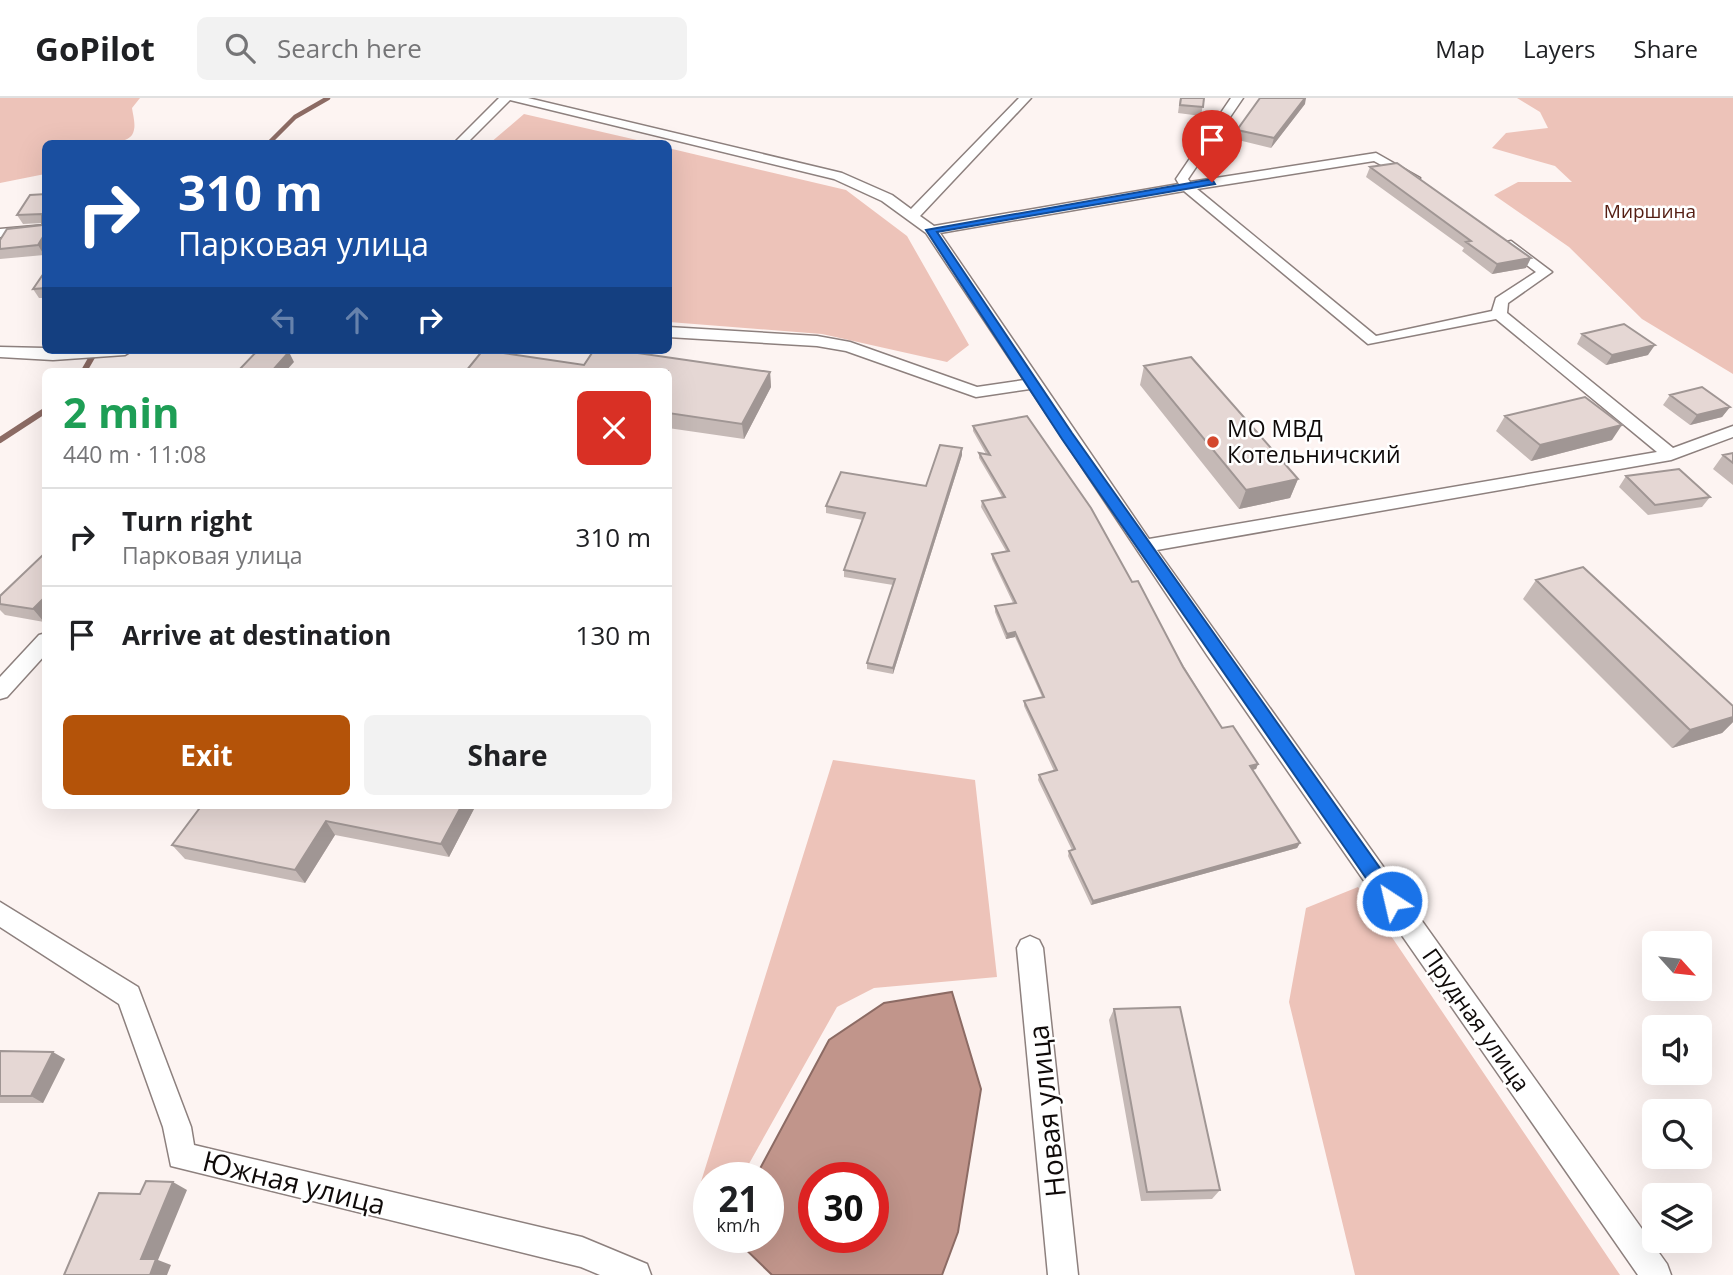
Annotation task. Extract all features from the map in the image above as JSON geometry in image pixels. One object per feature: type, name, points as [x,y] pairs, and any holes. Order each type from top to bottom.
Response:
[{"type":"street","points":[[463,140],[505,98]]},
{"type":"street","name":"Прудная улица","points":[[514,98],[838,176],[867,188],[913,215],[931,230],[1032,384],[1214,650],[1656,1275]]},
{"type":"street","points":[[913,215],[1025,98]]},
{"type":"street","points":[[1237,98],[1182,179],[1186,186],[1373,341],[1499,314]]},
{"type":"street","points":[[931,230],[1186,186],[1376,157],[1399,167],[1421,183]]},
{"type":"street","points":[[0,233],[42,229]]},
{"type":"street","points":[[1489,232],[1545,272],[1501,301],[1499,314]]},
{"type":"street","points":[[1499,314],[1671,454]]},
{"type":"street","points":[[672,332],[817,341],[850,347],[902,369],[976,392],[1032,384]]},
{"type":"street","points":[[0,352],[67,354]]},
{"type":"street","points":[[1145,546],[1671,454],[1733,431]]},
{"type":"street","points":[[0,691],[42,644]]},
{"type":"street","name":"Южная улица","points":[[0,913],[129,996],[177,1127],[180,1156],[582,1252],[636,1275]]},
{"type":"street","name":"Новая улица","points":[[1030,948],[1063,1275]]},
{"type":"green space","points":[[0,98],[140,98],[132,108],[133,132],[126,140],[42,140],[42,175],[0,183]]},
{"type":"green space","name":"Миршина","points":[[1517,98],[1733,98],[1733,374],[1642,319],[1569,247],[1494,195],[1518,182],[1572,182],[1555,166],[1492,148],[1506,133],[1548,128],[1540,112]]},
{"type":"green space","points":[[524,114],[637,140],[494,140]]},
{"type":"green space","points":[[672,149],[846,190],[907,236],[969,345],[947,362],[822,334],[672,322]]},
{"type":"green space","points":[[833,760],[975,780],[997,977],[874,988],[837,1007],[750,1162],[707,1162]]},
{"type":"green space","points":[[1358,887],[1620,1275],[1355,1275],[1289,1002],[1306,908]]},
{"type":"shaded area","points":[[952,992],[981,1089],[958,1232],[942,1275],[772,1275],[749,1253],[784,1253],[784,1162],[764,1162],[829,1040],[884,1003]]},
{"type":"building","points":[[1181,98],[1204,98],[1203,107],[1180,105]]},
{"type":"building","points":[[1260,98],[1305,98],[1274,138],[1237,130]]},
{"type":"building","points":[[1397,163],[1531,258],[1497,264],[1466,242],[1471,241],[1370,167]]},
{"type":"building","points":[[42,194],[42,214],[17,215],[30,195]]},
{"type":"building","points":[[42,225],[42,238],[38,245],[0,249],[0,240],[7,229]]},
{"type":"building","points":[[42,276],[42,288],[33,289]]},
{"type":"building","points":[[1624,324],[1655,345],[1612,355],[1582,334]]},
{"type":"building","points":[[254,354],[287,354],[275,368],[241,368]]},
{"type":"building","points":[[480,354],[510,354],[584,365],[591,354],[645,354],[770,372],[742,424],[672,414],[672,368],[468,368]]},
{"type":"building","points":[[1191,357],[1298,479],[1246,490],[1144,366]]},
{"type":"building","points":[[1702,387],[1730,407],[1697,415],[1670,395]]},
{"type":"building","points":[[1585,397],[1622,425],[1540,445],[1505,416]]},
{"type":"building","points":[[1027,416],[1091,508],[1132,582],[1138,581],[1183,667],[1222,728],[1233,726],[1258,764],[1250,766],[1300,843],[1093,901],[1069,851],[1075,849],[1039,775],[1057,770],[1024,701],[1044,697],[1015,632],[1007,634],[995,606],[1016,603],[992,554],[1009,551],[982,501],[1005,497],[979,453],[990,455],[973,426]]},
{"type":"building","points":[[940,445],[962,448],[893,668],[867,663],[895,579],[844,570],[865,513],[826,506],[841,472],[926,486]]},
{"type":"building","points":[[1733,453],[1733,463],[1723,455]]},
{"type":"building","points":[[1679,469],[1710,497],[1655,505],[1626,476]]},
{"type":"building","points":[[42,556],[42,600],[33,609],[0,604],[0,596]]},
{"type":"building","points":[[1583,567],[1733,706],[1733,717],[1690,730],[1536,580]]},
{"type":"building","points":[[199,809],[460,809],[441,844],[326,821],[295,870],[172,845]]},
{"type":"building","points":[[1180,1007],[1220,1190],[1147,1192],[1114,1009]]},
{"type":"building","points":[[0,1051],[53,1052],[31,1096],[0,1096]]},
{"type":"building","points":[[146,1181],[173,1182],[141,1259],[156,1259],[150,1275],[64,1275],[99,1193],[140,1194]]},
{"type":"waterway","points":[[272,140],[295,117],[328,98]]},
{"type":"waterway","points":[[86,368],[94,354]]},
{"type":"waterway","points":[[0,440],[42,413]]},
{"type":"place","name":"МО МВД Котельничский","points":[[1213,442]]},
{"type":"route","points":[[1212,182],[931,230],[1067,436],[1214,650],[1258,708],[1392,901]]}]
